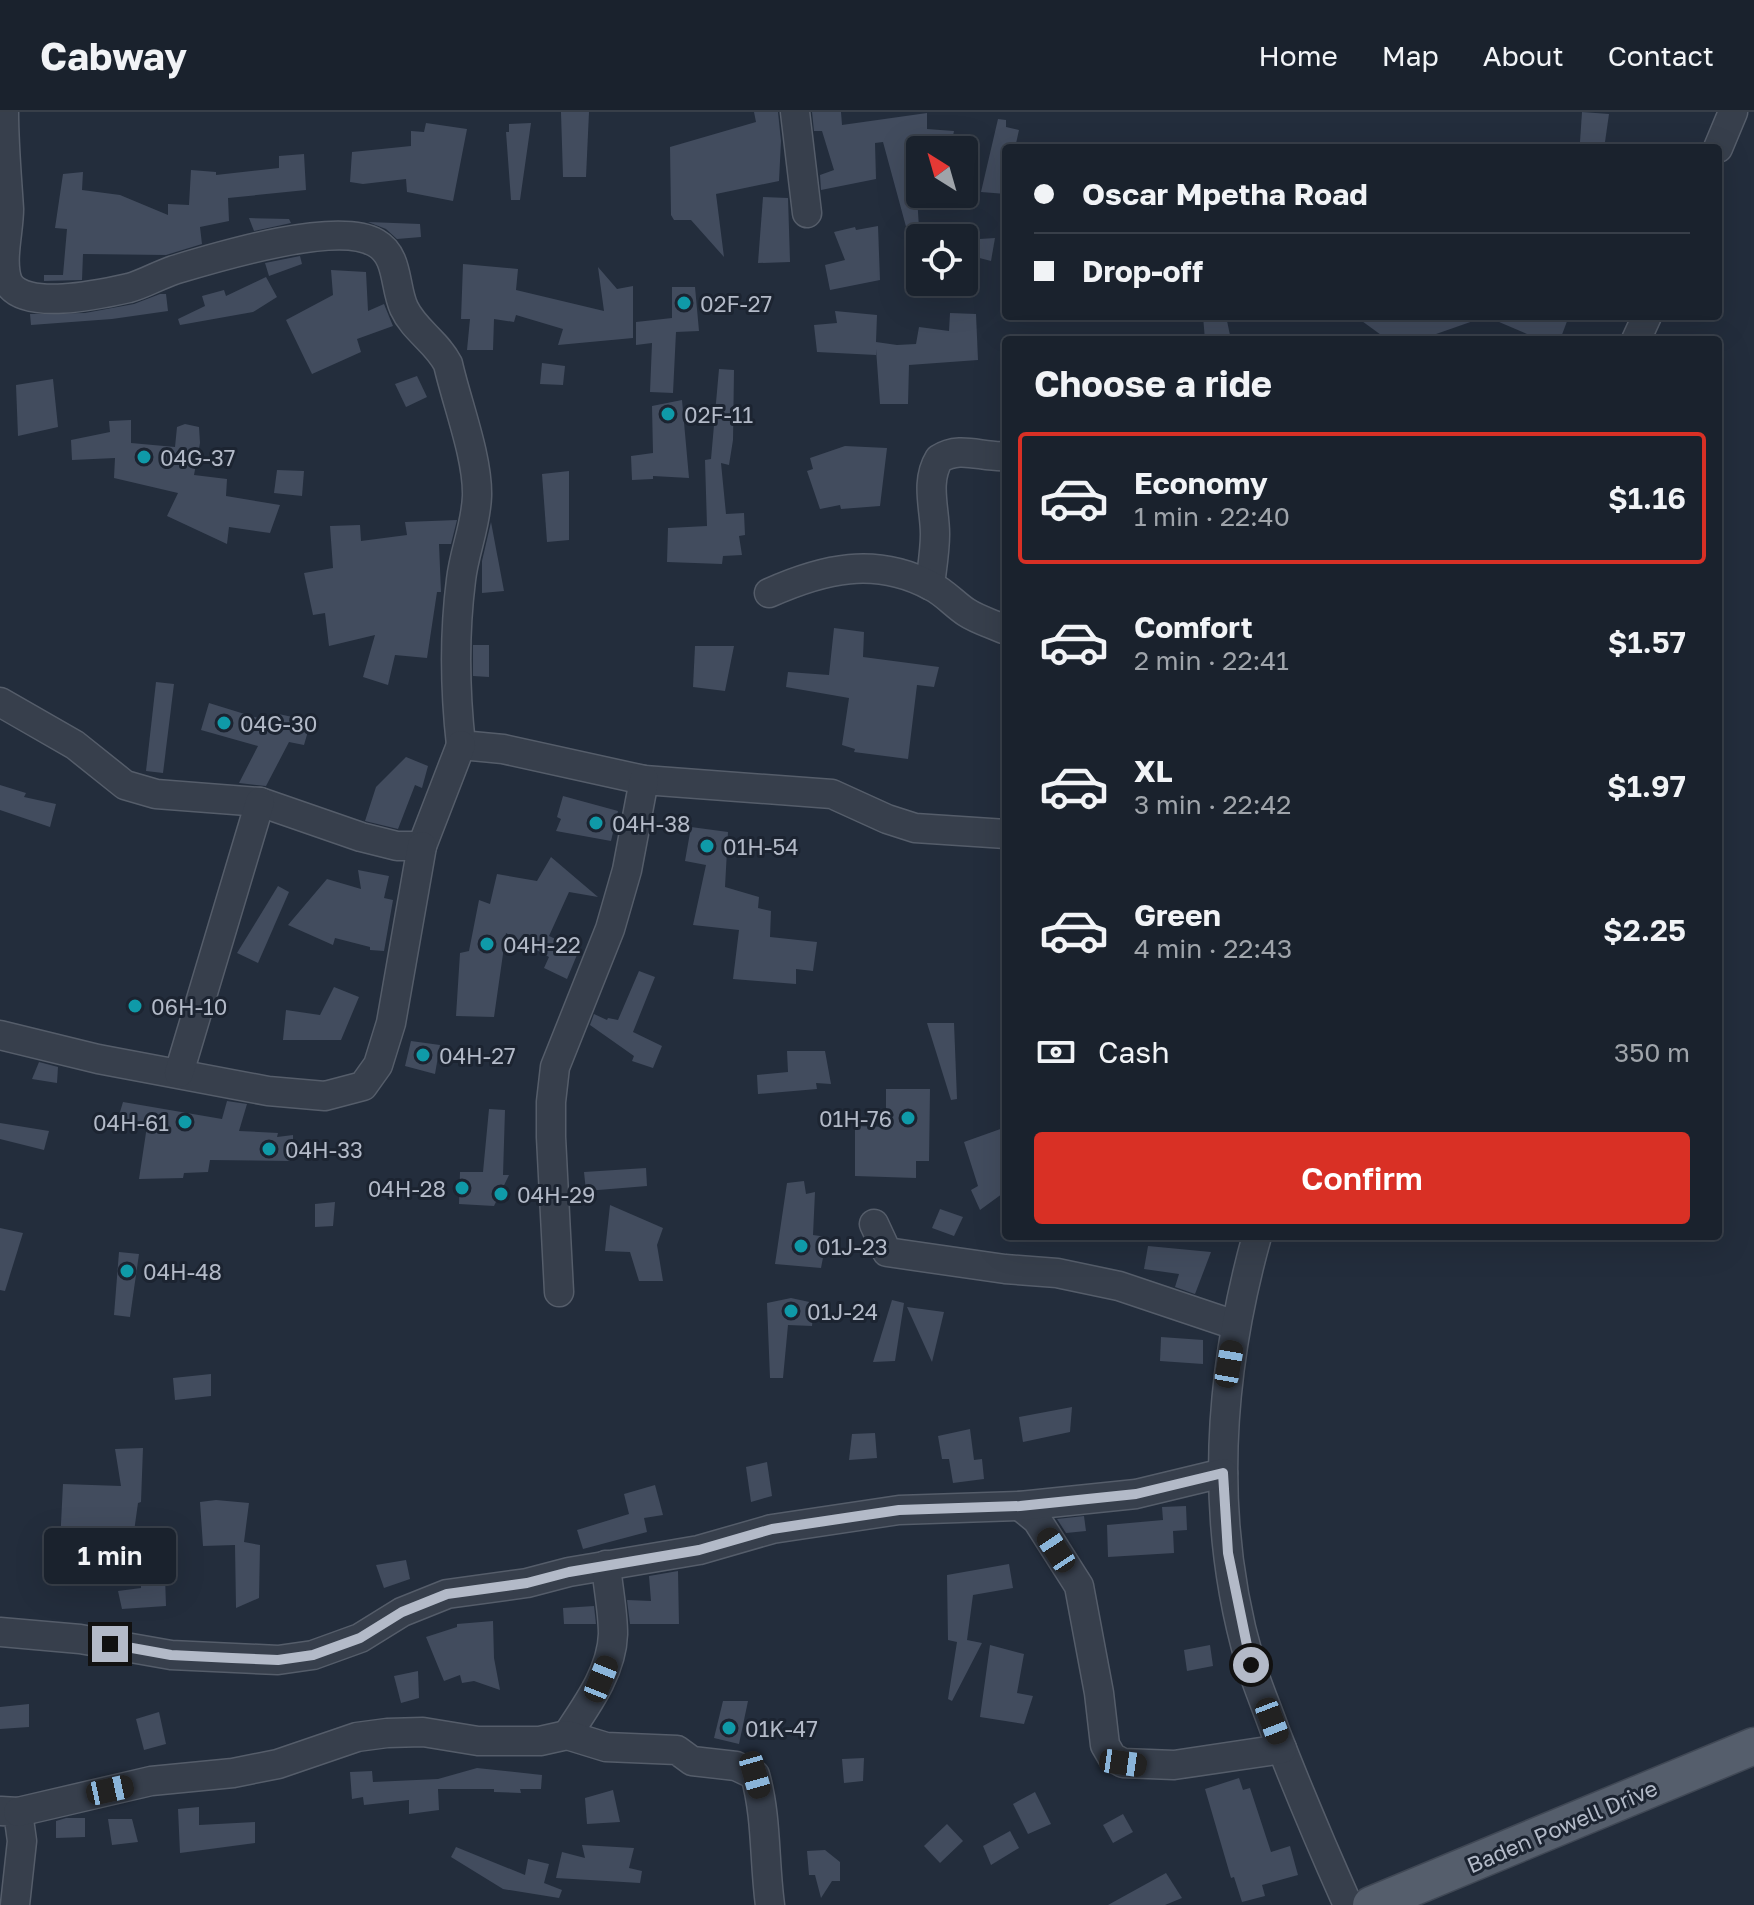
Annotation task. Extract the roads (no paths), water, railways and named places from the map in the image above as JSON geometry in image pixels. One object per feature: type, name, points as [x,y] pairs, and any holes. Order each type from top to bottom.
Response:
[{"type":"main road","name":"Baden Powell Drive","points":[[1371,1905],[1754,1746]]},
{"type":"street","points":[[0,1035],[98,1059],[268,1091],[325,1096],[363,1086],[378,1065],[391,1023],[422,846],[461,745],[457,705],[457,622],[461,577],[475,520],[477,492],[448,364],[440,348],[414,325],[403,307],[390,255],[378,243],[365,238],[316,237],[259,247],[172,271],[130,287],[43,300],[21,295],[5,285],[4,112]]},
{"type":"street","points":[[795,112],[807,213]]},
{"type":"street","points":[[1720,144],[1733,112]]},
{"type":"street","points":[[930,585],[935,538],[931,480],[939,459],[962,451],[1002,456]]},
{"type":"street","points":[[769,593],[835,569],[895,574],[930,585],[969,614],[1002,628]]},
{"type":"street","points":[[0,702],[75,745],[125,785],[156,794],[260,802],[361,837],[397,846],[422,846]]},
{"type":"street","points":[[461,745],[503,749],[644,780],[832,794],[915,828],[1002,834]]},
{"type":"street","points":[[559,1292],[551,1137],[555,1067],[610,929],[627,870],[644,780]]},
{"type":"street","points":[[179,1073],[260,802]]},
{"type":"street","points":[[874,1224],[887,1252],[1005,1269],[1057,1273],[1119,1286],[1235,1325]]},
{"type":"street","points":[[1256,1240],[1235,1325],[1225,1409],[1223,1473],[1228,1553],[1251,1665],[1305,1811],[1348,1905]]},
{"type":"street","points":[[0,1632],[80,1639],[171,1655],[278,1660],[313,1655],[360,1638],[402,1612],[447,1594],[527,1583],[606,1565],[699,1550],[772,1529],[899,1510],[1020,1506],[1136,1494],[1223,1473]]},
{"type":"street","points":[[1020,1506],[1037,1520],[1079,1586],[1099,1693],[1105,1745],[1112,1757],[1135,1765],[1174,1765],[1282,1749]]},
{"type":"street","points":[[567,1735],[594,1695],[613,1636],[606,1565]]},
{"type":"street","points":[[15,1905],[22,1841],[9,1812],[151,1781],[233,1773],[278,1764],[357,1737],[423,1732],[478,1741],[540,1741],[567,1735],[606,1747],[677,1750],[692,1761],[736,1766],[755,1775],[764,1823],[764,1857],[770,1905]]},
{"type":"place","name":"02F-27","points":[[684,303]]},
{"type":"place","name":"02F-11","points":[[668,414]]},
{"type":"place","name":"04G-37","points":[[144,457]]},
{"type":"place","name":"04G-30","points":[[224,723]]},
{"type":"place","name":"04H-38","points":[[596,823]]},
{"type":"place","name":"01H-54","points":[[707,846]]},
{"type":"place","name":"04H-22","points":[[487,944]]},
{"type":"place","name":"06H-10","points":[[135,1006]]},
{"type":"place","name":"04H-27","points":[[423,1055]]},
{"type":"place","name":"01H-76","points":[[908,1118]]},
{"type":"place","name":"04H-61","points":[[185,1122]]},
{"type":"place","name":"04H-33","points":[[269,1149]]},
{"type":"place","name":"04H-28","points":[[462,1188]]},
{"type":"place","name":"04H-29","points":[[501,1194]]},
{"type":"place","name":"01J-23","points":[[801,1246]]},
{"type":"place","name":"04H-48","points":[[127,1271]]},
{"type":"place","name":"01J-24","points":[[791,1311]]},
{"type":"place","name":"01K-47","points":[[729,1728]]}]
